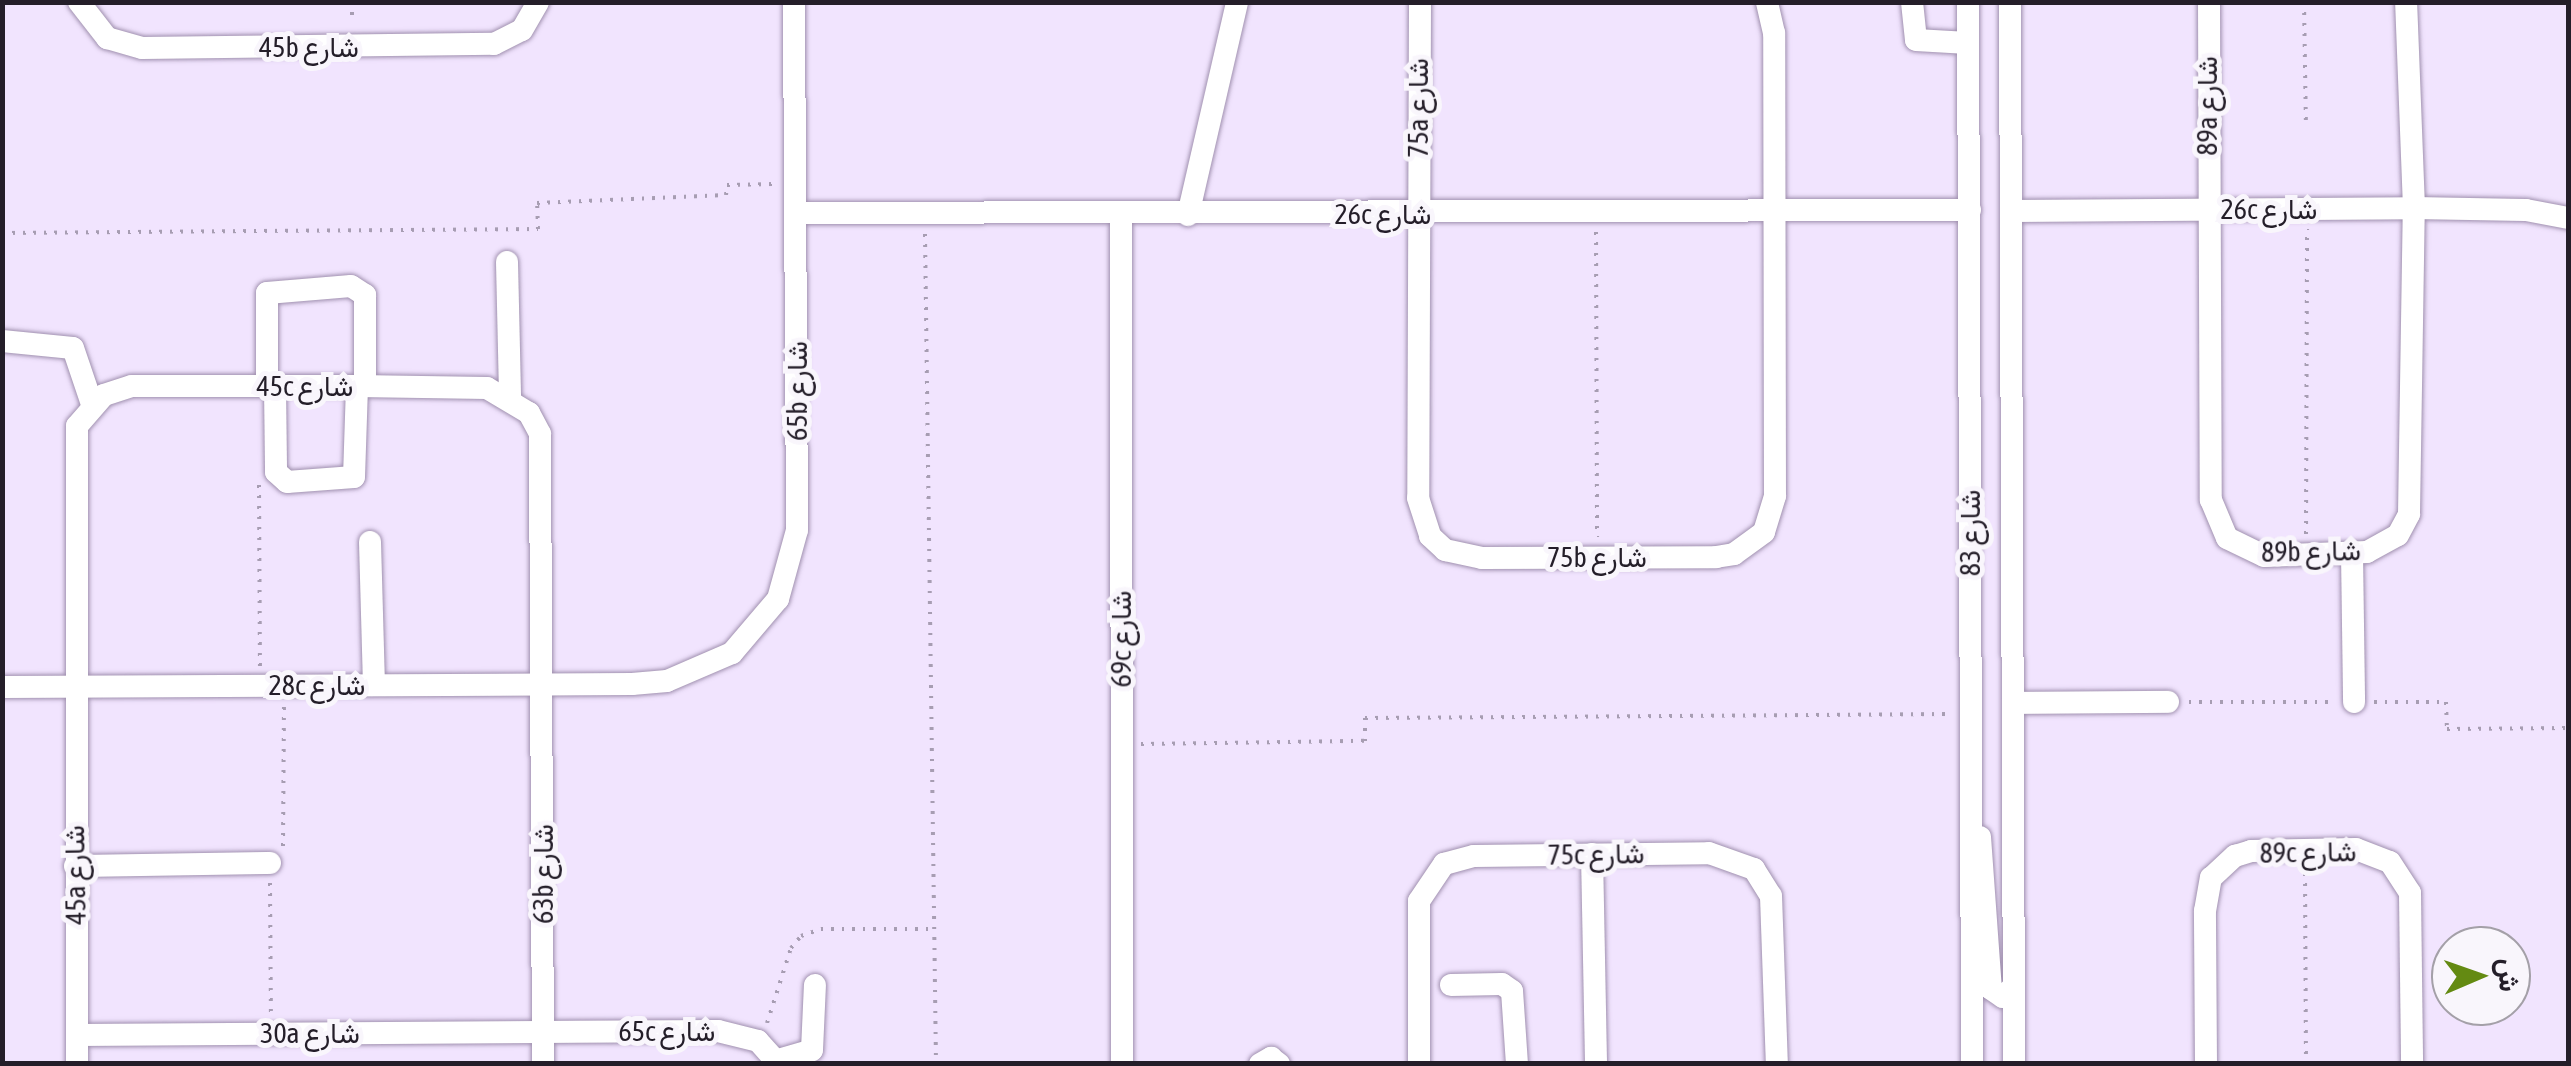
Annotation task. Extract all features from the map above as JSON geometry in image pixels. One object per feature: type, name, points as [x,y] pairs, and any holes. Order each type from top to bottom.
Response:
[{"type":"street","name":"45b شارع","points":[[79,2],[107,38],[142,48],[494,44],[522,30],[538,2]]},
{"type":"street","name":"65b شارع","points":[[632,684],[667,681],[732,653],[768,614],[792,566],[797,213],[794,2]]},
{"type":"street","points":[[1188,215],[1238,2]]},
{"type":"street","name":"75a شارع","points":[[1418,214],[1420,2]]},
{"type":"street","points":[[1767,2],[1774,33],[1776,211]]},
{"type":"street","points":[[1912,2],[1916,40],[1968,43]]},
{"type":"street","name":"شارع 83","points":[[1968,2],[1972,1064]]},
{"type":"street","name":"شارع 83","points":[[2010,2],[2014,1064]]},
{"type":"street","name":"89a شارع","points":[[2206,210],[2209,2]]},
{"type":"street","points":[[2409,4],[2414,208]]},
{"type":"street","name":"26c شارع","points":[[2012,211],[2414,208],[2526,210],[2568,218]]},
{"type":"street","name":"89b شارع","points":[[2206,210],[2213,514],[2227,538],[2250,553],[2306,554],[2352,553],[2389,543],[2409,514],[2414,208]]},
{"type":"street","name":"26c شارع","points":[[797,213],[1121,216],[1970,210]]},
{"type":"street","name":"75b شارع","points":[[1418,214],[1418,498],[1430,536],[1463,556],[1716,557],[1734,554],[1764,532],[1775,496],[1776,211]]},
{"type":"street","name":"69c شارع","points":[[1121,216],[1122,1064]]},
{"type":"street","points":[[507,262],[510,396],[528,412],[544,459],[543,684]]},
{"type":"street","points":[[351,286],[365,295],[361,386],[354,476],[287,482],[276,472],[267,293],[351,286]]},
{"type":"street","points":[[2,341],[68,344],[80,360],[83,391],[92,404],[74,439],[73,686]]},
{"type":"street","name":"45c شارع","points":[[92,404],[132,386],[475,387],[510,396]]},
{"type":"street","points":[[370,542],[374,685]]},
{"type":"street","points":[[2352,553],[2354,702]]},
{"type":"street","name":"63b شارع","points":[[542,1064],[543,684]]},
{"type":"street","name":"28c شارع","points":[[2,687],[632,684]]},
{"type":"street","name":"45a شارع","points":[[73,686],[77,1064]]},
{"type":"street","points":[[2013,703],[2168,702]]},
{"type":"street","points":[[1970,821],[1986,854],[1991,989],[2003,997],[2013,987]]},
{"type":"street","name":"89c شارع","points":[[2206,1064],[2205,910],[2211,878],[2235,856],[2305,850],[2374,853],[2402,876],[2412,912],[2412,1064]]},
{"type":"street","points":[[1592,854],[1596,1064]]},
{"type":"street","name":"75c شارع","points":[[1420,1064],[1418,917],[1432,874],[1474,856],[1592,854],[1725,854],[1754,869],[1774,912],[1777,1064]]},
{"type":"street","points":[[75,866],[270,863]]},
{"type":"street","points":[[1451,986],[1502,984],[1512,991],[1516,1064]]},
{"type":"street","points":[[758,1040],[778,1062],[812,1050],[815,985]]},
{"type":"street","name":"65c شارع","points":[[542,1032],[718,1030],[758,1040]]},
{"type":"street","name":"30a شارع","points":[[77,1035],[542,1032]]},
{"type":"street","points":[[1260,1064],[1271,1058],[1280,1064]]},
{"type":"path","points":[[2304,2],[2306,127]]},
{"type":"path","points":[[2,233],[538,229],[536,203],[726,194],[726,185],[797,183]]},
{"type":"path","points":[[2306,554],[2307,209]]},
{"type":"path","points":[[1596,212],[1598,557]]},
{"type":"path","points":[[925,214],[936,1064]]},
{"type":"path","points":[[259,466],[260,685]]},
{"type":"path","points":[[1121,744],[1365,741],[1364,718],[1970,714]]},
{"type":"path","points":[[2305,850],[2306,1064]]},
{"type":"path","points":[[758,1040],[791,948],[802,936],[821,930],[934,929]]}]
